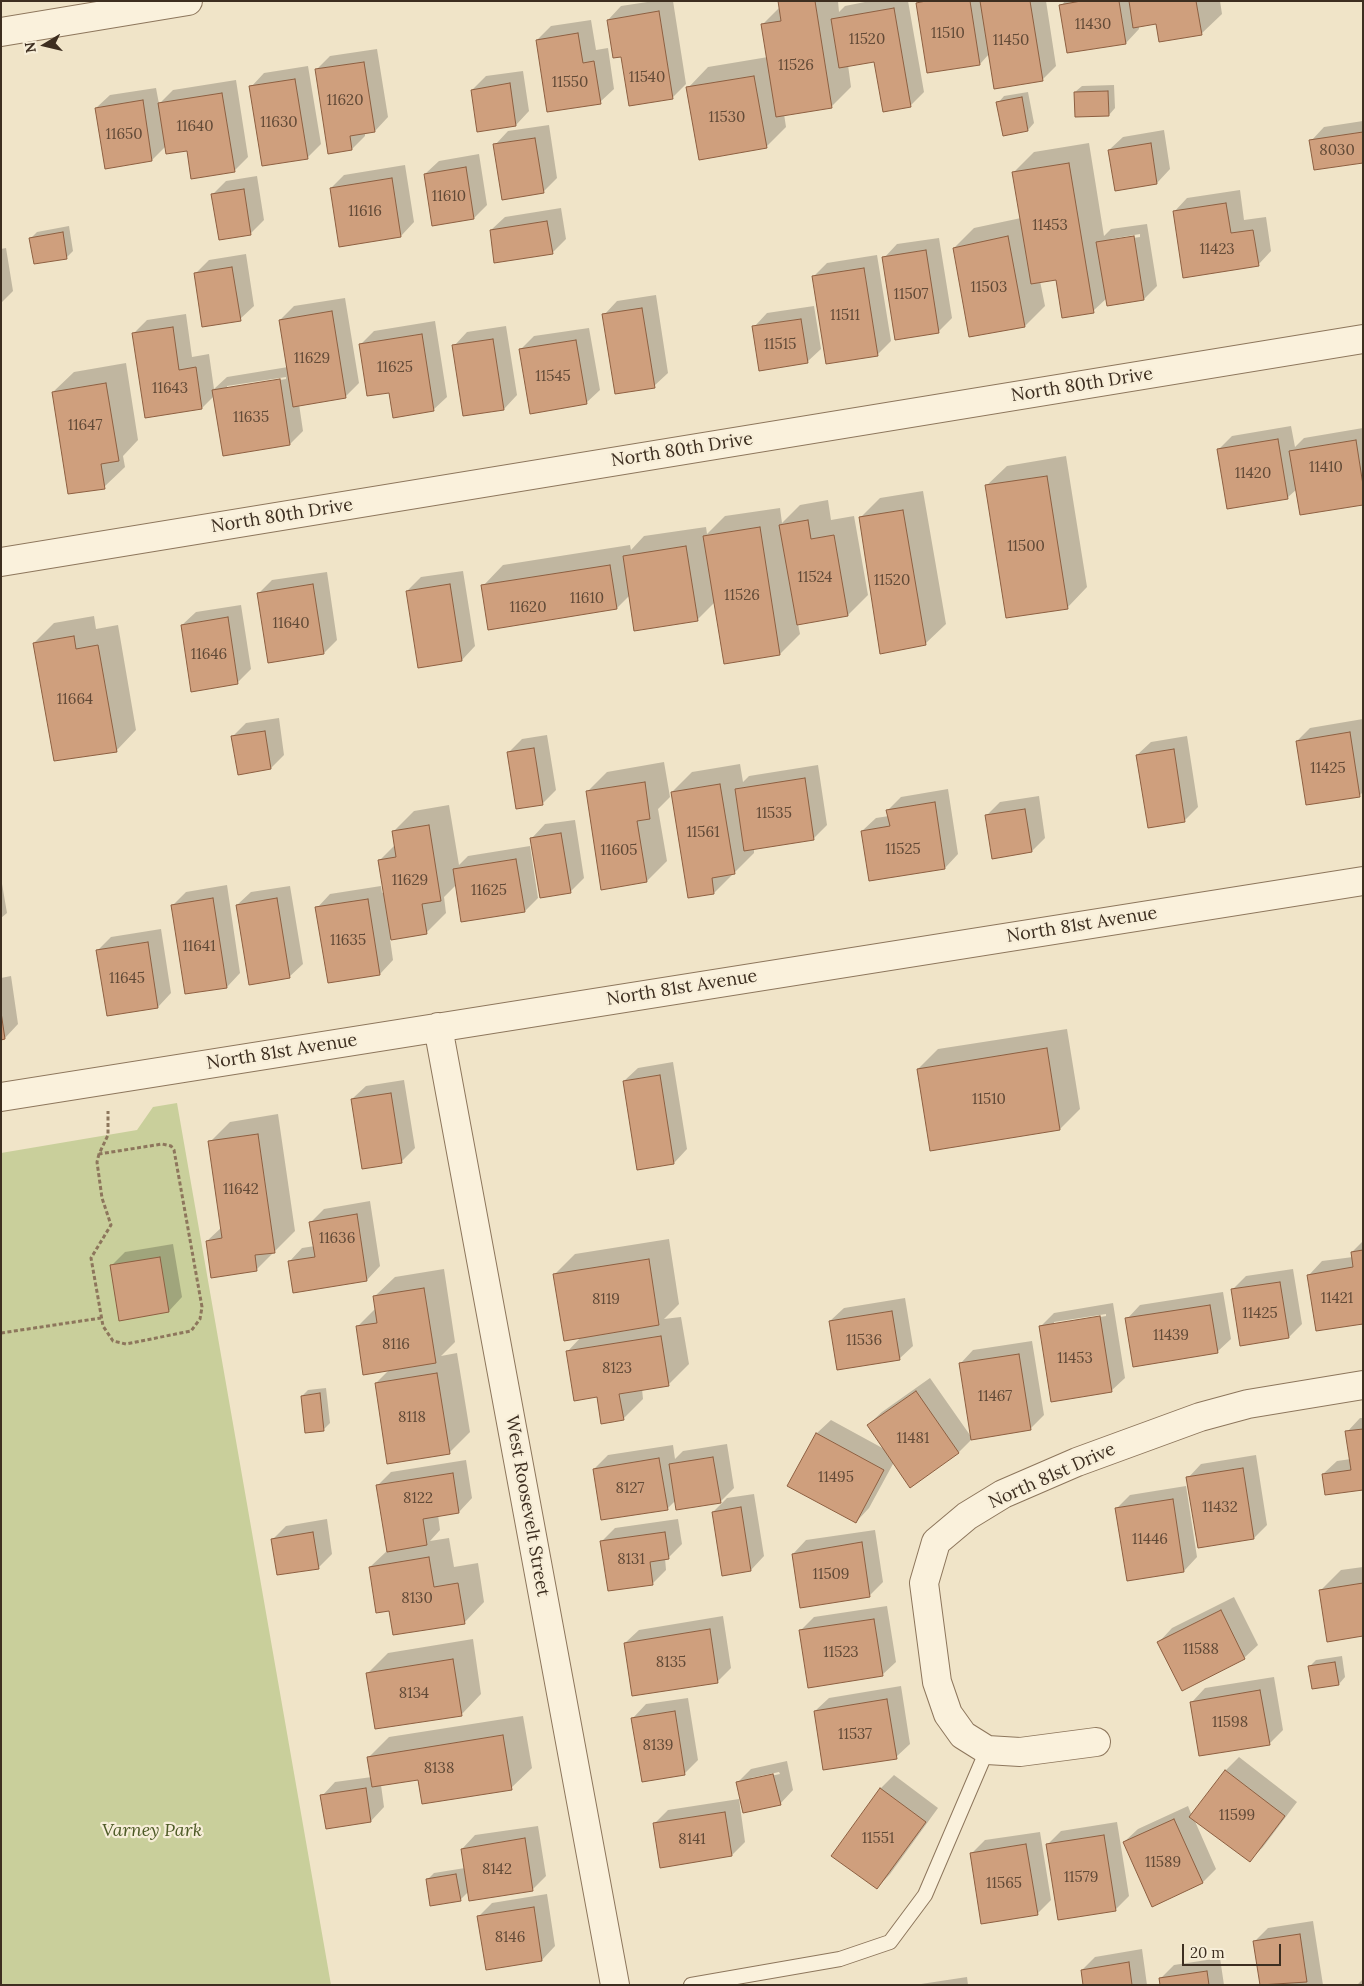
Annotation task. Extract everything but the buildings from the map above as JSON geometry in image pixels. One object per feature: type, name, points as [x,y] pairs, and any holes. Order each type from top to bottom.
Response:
[{"type":"street","points":[[1,32],[188,1]]},
{"type":"street","name":"North 80th Drive","points":[[1,562],[1363,339]]},
{"type":"street","name":"North 81st Avenue","points":[[1,1097],[1363,881]]},
{"type":"street","name":"West Roosevelt Street","points":[[438,1027],[615,1985]]},
{"type":"street","name":"North 81st Drive","points":[[1096,1742],[1020,1752],[987,1750],[963,1735],[948,1714],[937,1682],[924,1582],[936,1542],[967,1516],[1003,1494],[1077,1462],[1176,1426],[1248,1404],[1363,1385]]},
{"type":"lane","points":[[691,1985],[840,1959],[890,1942],[925,1895],[987,1750]]},
{"type":"path","points":[[99,1154],[162,1144],[174,1148],[202,1307],[200,1319],[191,1331],[126,1344],[114,1341],[109,1336],[101,1318],[91,1258],[110,1229],[111,1221],[102,1198],[97,1162],[99,1154],[108,1135],[108,1080]]},
{"type":"path","points":[[1,1333],[101,1318]]},
{"type":"green space","name":"Varney Park","points":[[177,1103],[331,1985],[1,1985],[1,1153],[137,1130],[153,1107]]}]
